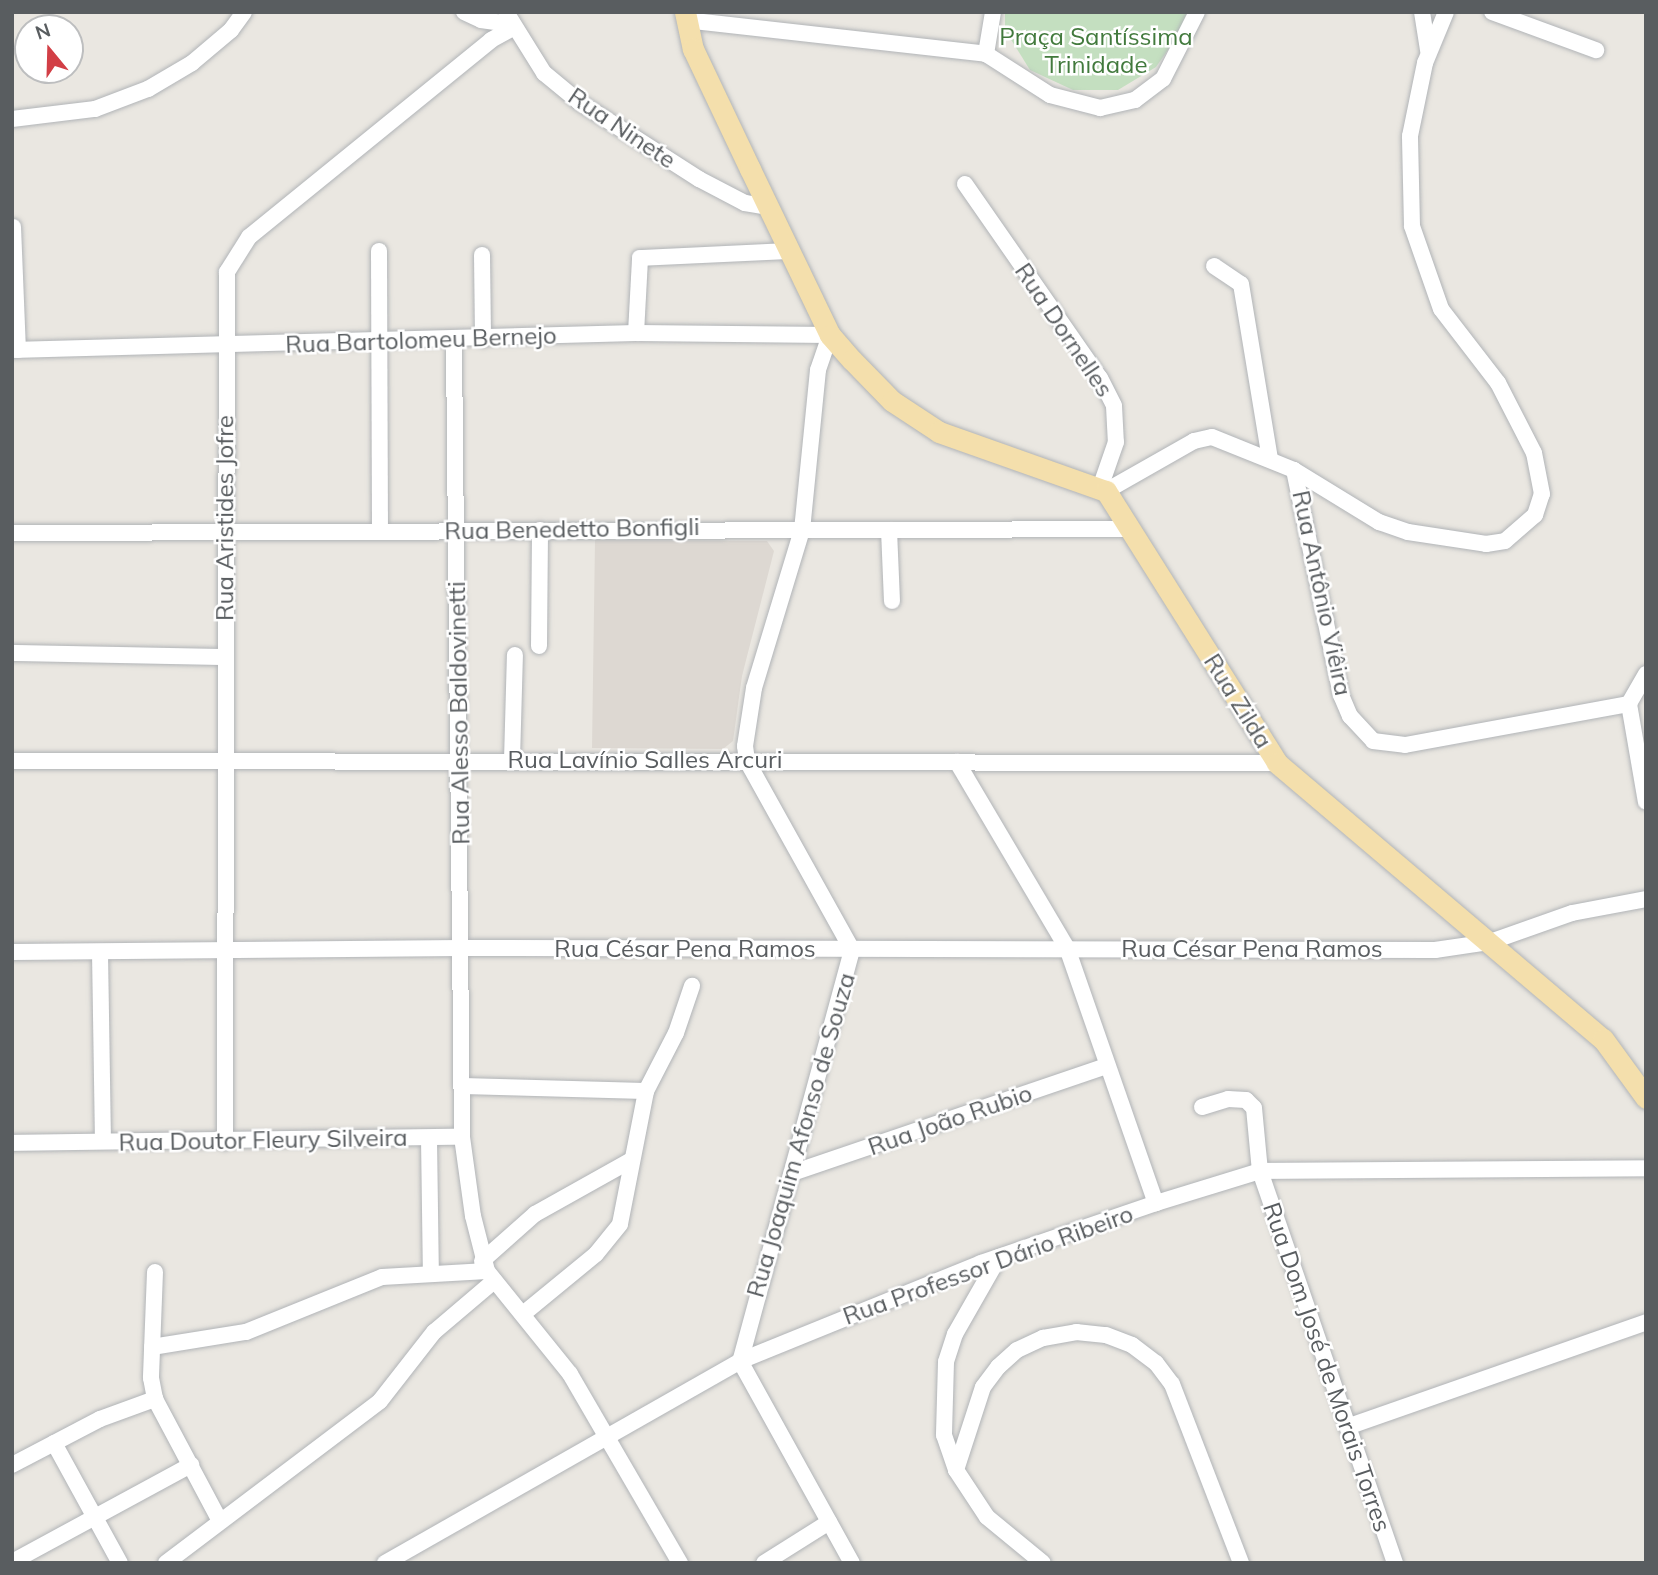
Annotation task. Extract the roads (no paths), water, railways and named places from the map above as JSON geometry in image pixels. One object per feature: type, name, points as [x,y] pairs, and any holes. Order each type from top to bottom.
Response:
[{"type":"main road","points":[[685,16],[693,49],[830,335],[914,418],[975,448],[1103,489]]},
{"type":"main road","name":"Rua Zilda","points":[[1103,489],[1131,529],[1277,763],[1603,1039],[1646,1098]]},
{"type":"street","points":[[12,119],[95,110],[148,89],[192,63],[231,30],[244,12]]},
{"type":"street","points":[[464,12],[481,20],[510,21]]},
{"type":"street","points":[[986,54],[993,12]]},
{"type":"street","points":[[685,16],[986,54],[1057,99],[1110,108],[1135,100],[1163,79],[1197,12]]},
{"type":"street","points":[[1422,12],[1429,54]]},
{"type":"street","points":[[1103,489],[1204,437],[1294,470],[1379,522],[1448,541],[1505,541],[1535,515],[1542,494],[1534,453],[1517,416],[1441,309],[1418,252],[1407,165],[1429,54],[1446,12]]},
{"type":"street","points":[[1492,12],[1596,50]]},
{"type":"street","name":"Rua Ninete","points":[[510,21],[544,73],[579,102],[699,179],[746,203],[768,207]]},
{"type":"street","name":"Rua Aristides Jofre","points":[[225,1142],[228,760],[224,347],[227,272],[248,237],[491,40],[510,21]]},
{"type":"street","name":"Rua Dornelles","points":[[965,184],[1093,368],[1114,406],[1116,442],[1103,489]]},
{"type":"street","points":[[13,227],[15,350]]},
{"type":"street","points":[[379,251],[380,530]]},
{"type":"street","points":[[636,332],[640,258],[791,251]]},
{"type":"street","points":[[482,256],[483,339]]},
{"type":"street","points":[[1214,267],[1241,284],[1270,459]]},
{"type":"street","name":"Rua Bartolomeu Bernejo","points":[[15,350],[224,347],[379,339],[454,341],[636,332],[830,335]]},
{"type":"street","points":[[747,761],[754,688],[802,530],[818,370],[830,335]]},
{"type":"street","name":"Rua Alesso Baldovinetti","points":[[454,341],[462,1086]]},
{"type":"street","name":"Rua Antônio Viêira","points":[[1294,470],[1341,695],[1350,716],[1373,741],[1405,745],[1629,704]]},
{"type":"street","name":"Rua Benedetto Bonfigli","points":[[12,533],[1131,529]]},
{"type":"street","points":[[539,646],[540,530]]},
{"type":"street","points":[[889,530],[892,601]]},
{"type":"street","points":[[12,653],[226,657]]},
{"type":"street","points":[[512,760],[515,655]]},
{"type":"street","points":[[1646,674],[1629,704],[1646,802]]},
{"type":"street","name":"Rua Lavínio Salles Arcuri","points":[[12,761],[460,759],[1277,763]]},
{"type":"street","name":"Rua Joaquim Afonso de Souza","points":[[740,1361],[852,950],[747,761]]},
{"type":"street","points":[[957,762],[1067,948],[1156,1203]]},
{"type":"street","name":"Rua César Pena Ramos","points":[[12,952],[461,948],[1435,950],[1490,942],[1572,913],[1646,899]]},
{"type":"street","points":[[100,952],[103,1141]]},
{"type":"street","points":[[523,1314],[596,1254],[620,1224],[629,1161],[646,1091],[676,1033],[692,986]]},
{"type":"street","name":"Rua João Rubio","points":[[793,1174],[1107,1066]]},
{"type":"street","points":[[646,1091],[462,1086],[462,1137],[488,1271],[570,1374],[680,1563]]},
{"type":"street","name":"Rua Dom José de Morais Torres","points":[[1202,1107],[1228,1099],[1251,1103],[1260,1171],[1395,1563]]},
{"type":"street","name":"Rua Doutor Fleury Silveira","points":[[12,1143],[462,1137]]},
{"type":"street","points":[[429,1138],[431,1274]]},
{"type":"street","points":[[166,1563],[380,1401],[434,1332],[535,1214],[629,1161]]},
{"type":"street","name":"Rua Professor Dário Ribeiro","points":[[385,1563],[413,1556],[607,1437],[740,1361],[999,1257],[1156,1203],[1260,1171],[1646,1168]]},
{"type":"street","points":[[999,1257],[955,1334],[946,1362],[944,1435],[956,1470],[987,1517],[1043,1563]]},
{"type":"street","points":[[152,1347],[246,1332],[382,1277],[488,1271]]},
{"type":"street","points":[[155,1272],[152,1347],[155,1399],[220,1521]]},
{"type":"street","points":[[1347,1427],[1646,1322]]},
{"type":"street","points":[[956,1470],[983,1387],[1008,1359],[1043,1338],[1076,1332],[1106,1335],[1132,1345],[1156,1363],[1172,1384],[1241,1563]]},
{"type":"street","points":[[740,1361],[852,1563]]},
{"type":"street","points":[[12,1465],[100,1419],[155,1399]]},
{"type":"street","points":[[54,1443],[120,1563]]},
{"type":"street","points":[[12,1562],[191,1465]]},
{"type":"street","points":[[764,1563],[829,1522]]},
{"type":"park label","name":"Praça Santíssima Trinidade","points":[[1096,51]]}]
